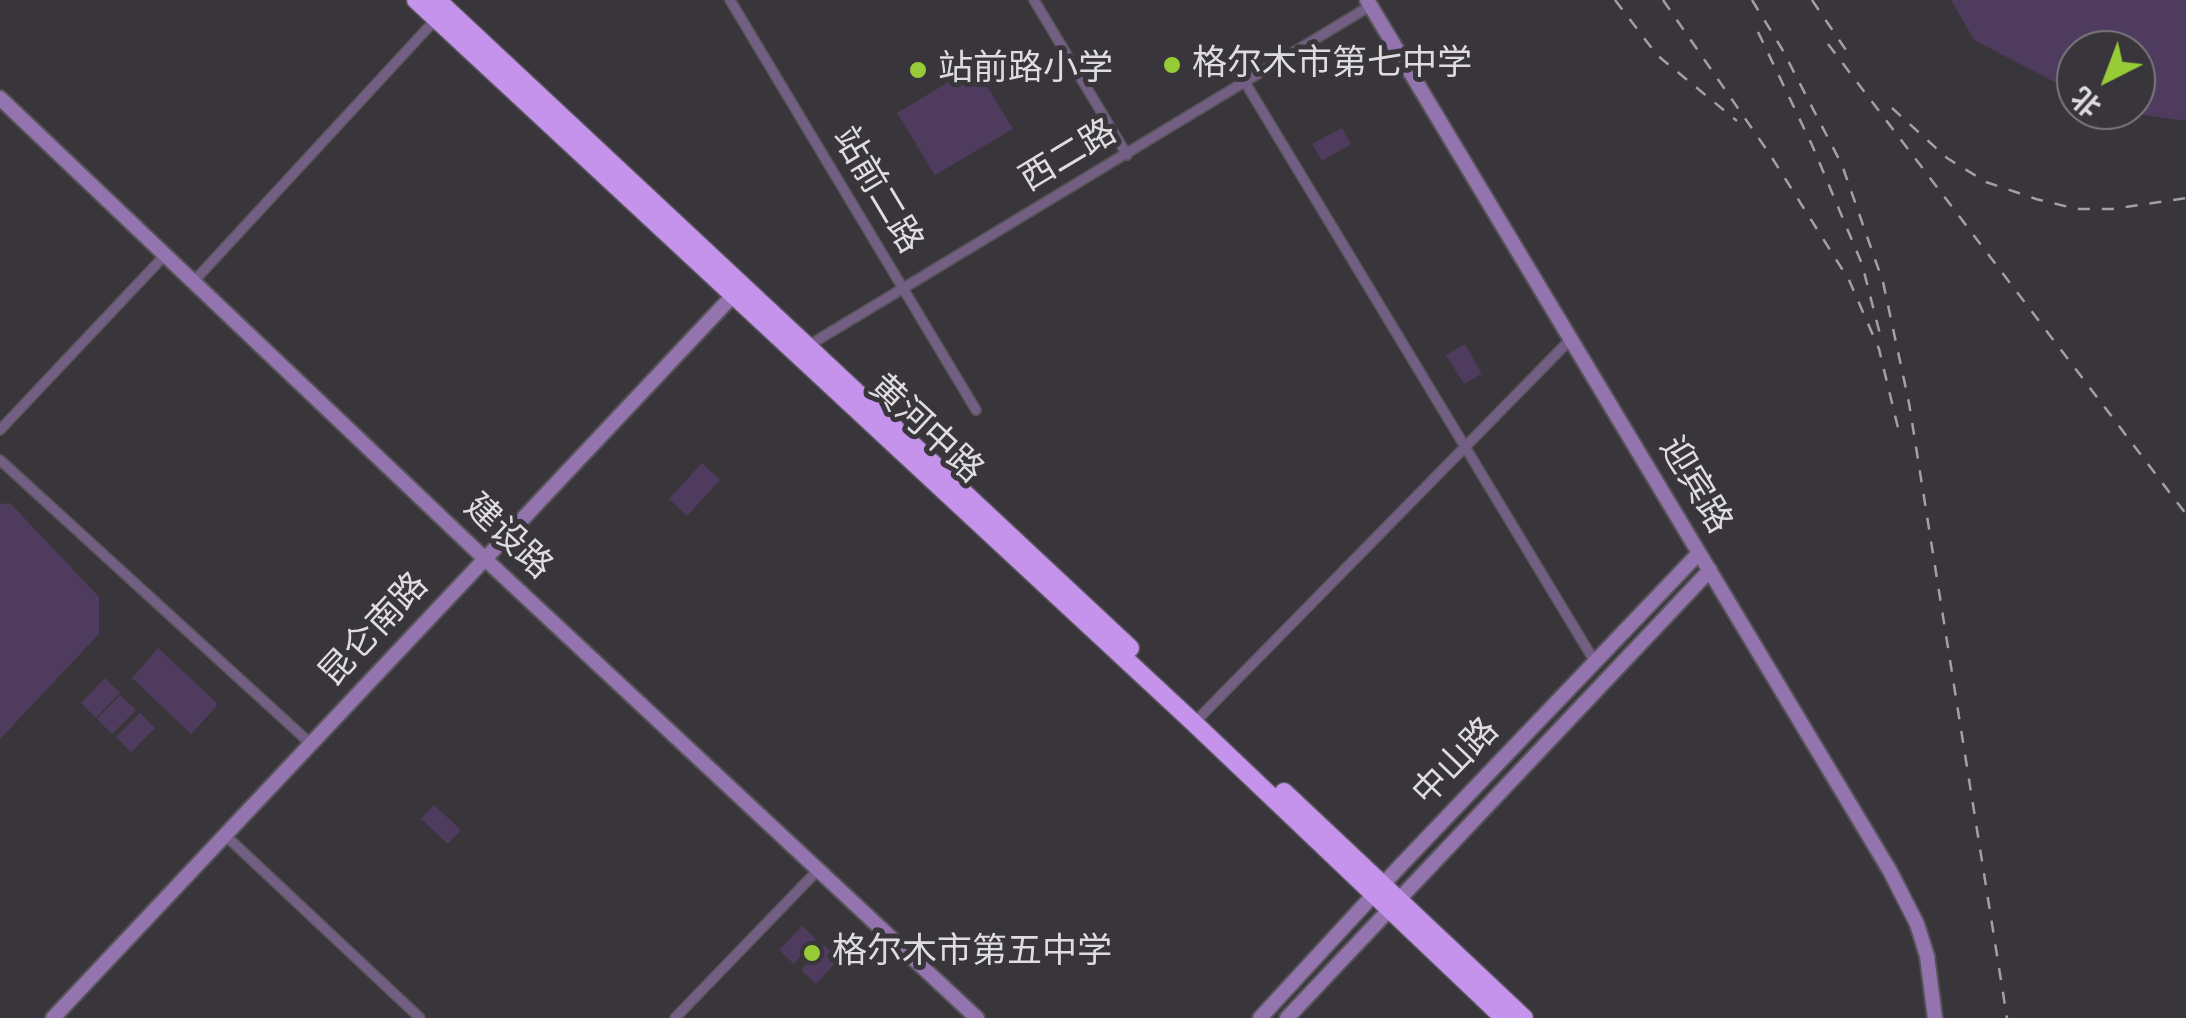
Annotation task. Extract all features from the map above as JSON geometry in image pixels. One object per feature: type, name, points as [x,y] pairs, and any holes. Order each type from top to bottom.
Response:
[{"type":"highway","name":"黄河中路","points":[[416,0],[436,9],[1394,905]]},
{"type":"highway","points":[[1394,905],[1504,1018]]},
{"type":"highway","points":[[1394,905],[1524,1018]]},
{"type":"main road","name":"迎宾路","points":[[1369,3],[1905,898],[1927,956],[1936,1018]]},
{"type":"main road","name":"建设路","points":[[0,98],[484,558],[977,1018]]},
{"type":"main road","name":"昆仑南路","points":[[53,1018],[738,291]]},
{"type":"main road","name":"中山路","points":[[1260,1018],[1699,552]]},
{"type":"main road","name":"中山路","points":[[1287,1018],[1710,570]]},
{"type":"street","name":"站前二路","points":[[730,0],[976,410]]},
{"type":"street","points":[[1034,0],[1127,155]]},
{"type":"street","name":"西二路","points":[[803,351],[1246,84],[1369,3]]},
{"type":"street","points":[[194,280],[436,9]]},
{"type":"street","points":[[1246,84],[1595,662]]},
{"type":"street","points":[[0,430],[166,254]]},
{"type":"street","points":[[1198,719],[1570,340]]},
{"type":"street","points":[[0,460],[311,744]]},
{"type":"street","points":[[225,834],[420,1018]]},
{"type":"street","points":[[675,1018],[819,868]]},
{"type":"shaded area","points":[[1951,0],[2186,0],[2186,121],[2156,117],[2156,30],[2056,30],[2056,83],[1974,40]]},
{"type":"shaded area","points":[[975,66],[1013,129],[935,175],[897,113]]},
{"type":"shaded area","points":[[1342,128],[1351,144],[1322,161],[1312,144]]},
{"type":"shaded area","points":[[1465,344],[1482,374],[1464,384],[1446,355]]},
{"type":"shaded area","points":[[702,463],[720,480],[687,516],[669,499]]},
{"type":"shaded area","points":[[10,503],[99,597],[99,634],[0,739],[0,504]]},
{"type":"shaded area","points":[[158,648],[216,702],[217,706],[191,734],[132,678]]},
{"type":"shaded area","points":[[105,678],[120,693],[96,718],[81,703]]},
{"type":"shaded area","points":[[120,695],[136,710],[112,734],[97,719]]},
{"type":"shaded area","points":[[140,713],[155,728],[131,752],[116,737]]},
{"type":"shaded area","points":[[434,805],[461,830],[448,844],[421,819]]},
{"type":"shaded area","points":[[802,926],[816,939],[794,964],[779,950]]},
{"type":"shaded area","points":[[824,945],[839,959],[816,984],[801,970]]},
{"type":"railway","points":[[1615,0],[1657,55],[1737,121]]},
{"type":"railway","points":[[1663,0],[1769,153],[1849,280],[1879,349],[1899,432]]},
{"type":"railway","points":[[1752,0],[1842,165],[1883,282],[1909,403],[2007,1018]]},
{"type":"railway","points":[[1812,0],[1848,53]]},
{"type":"railway","points":[[1758,32],[1812,145],[1862,264],[1882,342]]},
{"type":"railway","points":[[1828,44],[2186,514]]},
{"type":"railway","points":[[1892,108],[1947,158],[1986,182],[2036,199],[2077,209],[2112,209],[2186,198]]},
{"type":"place","name":"格尔木市第七中学","points":[[1172,65]]},
{"type":"place","name":"站前路小学","points":[[918,70]]},
{"type":"place","name":"格尔木市第五中学","points":[[812,953]]}]
